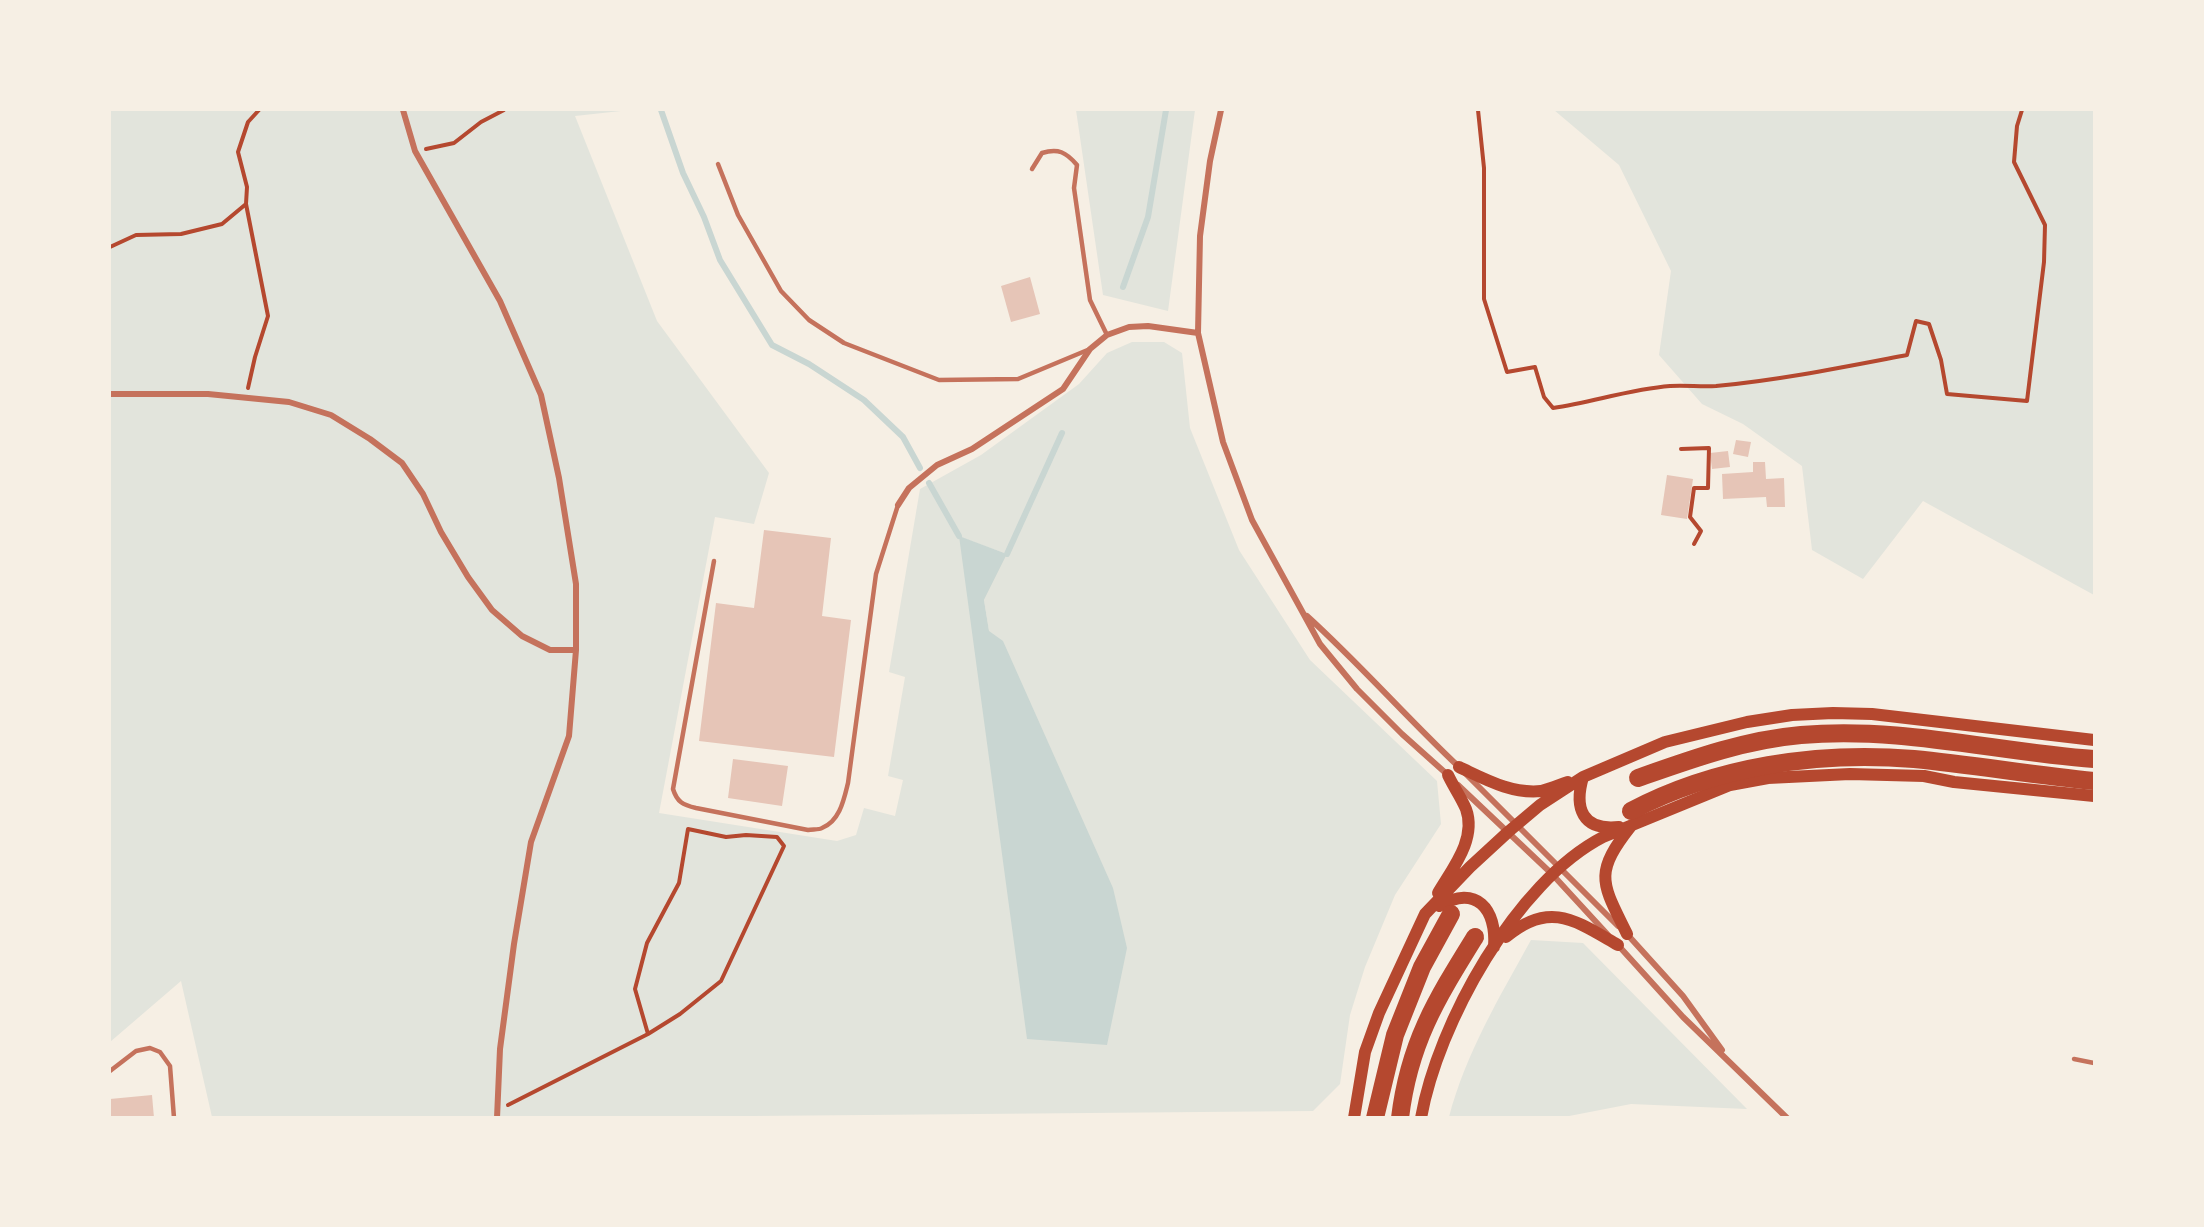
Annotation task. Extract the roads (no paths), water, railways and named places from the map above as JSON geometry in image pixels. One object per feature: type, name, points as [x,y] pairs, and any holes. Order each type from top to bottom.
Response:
[{"type":"highway","points":[[1638,778],[1726,747],[1801,735],[1854,733],[1902,735],[2012,751],[2094,759]]},
{"type":"highway","points":[[1631,818],[1660,796],[1704,780],[1783,763],[1821,759],[1912,759],[2094,781]]},
{"type":"highway","points":[[1375,1118],[1395,1035],[1422,967],[1451,914]]},
{"type":"highway","points":[[1400,1118],[1403,1092],[1414,1048],[1444,987],[1475,938]]},
{"type":"main road","points":[[1460,767],[1506,788],[1541,790],[1583,777],[1665,742],[1747,722],[1792,715],[1843,713],[1909,717],[2007,731],[2094,740]]},
{"type":"main road","points":[[1583,777],[1578,802],[1583,815],[1593,823],[1606,828],[1730,785],[1778,777],[1850,774],[1924,776],[1954,782],[2094,796]]},
{"type":"main road","points":[[1354,1118],[1365,1052],[1379,1013],[1425,915],[1464,849],[1469,827],[1466,810],[1448,775]]},
{"type":"main road","points":[[1425,915],[1470,867],[1512,828],[1540,805],[1583,777]]},
{"type":"main road","points":[[1421,1118],[1437,1060],[1457,1009],[1516,914],[1556,870],[1587,845],[1631,818]]},
{"type":"main road","points":[[1627,934],[1606,892],[1604,879],[1609,858],[1631,818]]},
{"type":"main road","points":[[1425,915],[1453,898],[1467,897],[1481,903],[1493,921],[1494,948]]},
{"type":"main road","points":[[1494,948],[1517,928],[1536,918],[1555,915],[1573,920],[1618,945]]},
{"type":"street","points":[[403,110],[415,151],[500,300],[541,394],[559,478],[576,584],[576,650],[569,736],[531,842],[500,1049],[497,1114]]},
{"type":"street","points":[[1221,110],[1210,161],[1200,236],[1198,333],[1228,453],[1252,520],[1320,644],[1357,689],[1402,735],[1512,828],[1627,934],[1683,996],[1729,1060]]},
{"type":"street","points":[[898,505],[909,488],[937,465],[972,449],[1063,389],[1090,349],[1107,335],[1129,327],[1148,326],[1198,333]]},
{"type":"street","points":[[110,394],[208,394],[289,402],[331,415],[370,439],[402,463],[423,494],[441,532],[468,578],[492,610],[522,636],[550,650],[576,650]]},
{"type":"street","points":[[1302,612],[1339,645],[1422,732],[1460,767],[1512,828],[1556,870],[1618,945],[1683,1017],[1787,1118]]},
{"type":"street","points":[[1347,1118],[1356,1105]]},
{"type":"lane","points":[[1032,169],[1042,153],[1055,149],[1068,154],[1077,165],[1074,188],[1090,300],[1107,335]]},
{"type":"lane","points":[[718,164],[738,215],[781,291],[809,320],[844,343],[939,380],[1018,379],[1090,349]]},
{"type":"lane","points":[[714,561],[673,789],[676,800],[685,806],[808,830],[822,828],[835,818],[843,802],[848,783],[876,574],[898,505]]},
{"type":"lane","points":[[110,1071],[136,1051],[150,1048],[160,1052],[170,1066],[174,1118]]},
{"type":"lane","points":[[2074,1059],[2094,1063]]},
{"type":"waterway","points":[[661,110],[683,173],[704,217],[720,260],[772,345],[809,364],[864,400],[903,437],[920,468]]},
{"type":"waterway","points":[[1123,287],[1148,217],[1166,110]]},
{"type":"waterway","points":[[1007,554],[1062,433]]},
{"type":"waterway","points":[[929,483],[959,536]]}]
